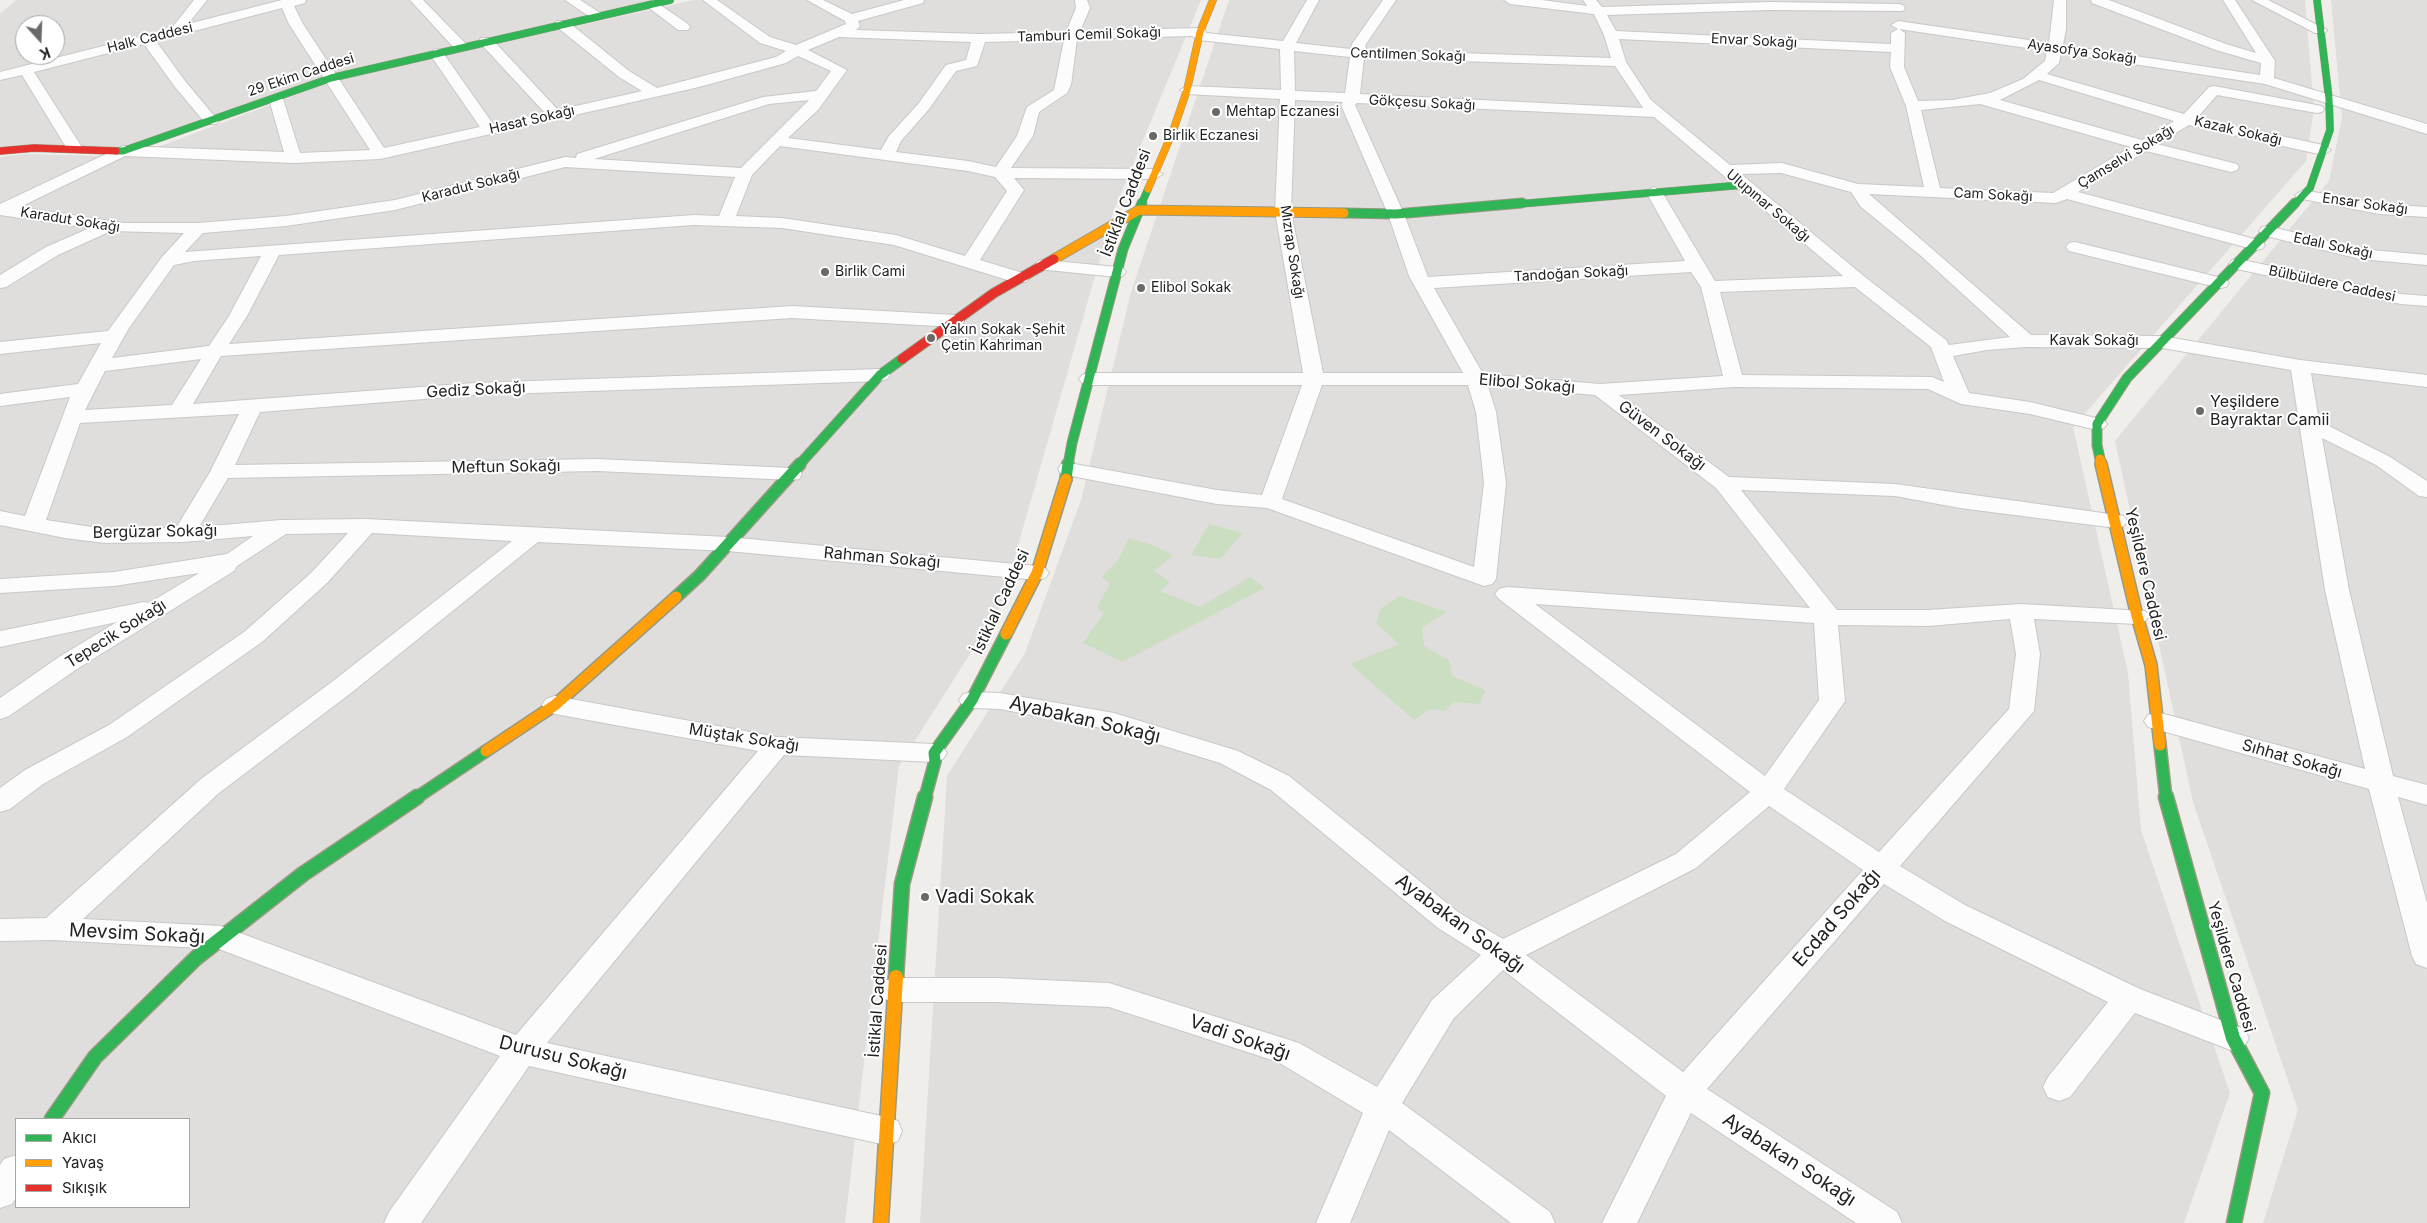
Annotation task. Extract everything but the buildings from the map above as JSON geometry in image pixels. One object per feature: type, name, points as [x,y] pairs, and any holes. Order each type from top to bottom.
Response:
[{"type":"street","points":[[176,31],[201,0]]},
{"type":"street","points":[[416,0],[461,47]]},
{"type":"street","points":[[571,0],[598,16]]},
{"type":"street","name":"29 Ekim Caddesi","points":[[0,152],[34,148],[123,151],[276,99],[331,78],[670,0]]},
{"type":"street","points":[[709,0],[765,40],[796,50],[840,70],[813,107],[745,173],[725,222]]},
{"type":"street","points":[[813,0],[851,19]]},
{"type":"street","points":[[1000,173],[1025,136],[1032,110],[1060,93],[1064,85],[1070,36],[1083,8],[1082,0]]},
{"type":"street","name":"İstiklal Caddesi","points":[[881,1223],[902,884],[935,761],[934,753],[972,700],[1037,573],[1069,469],[1072,443],[1123,249],[1155,174],[1187,90],[1199,34],[1212,0]]},
{"type":"street","points":[[1287,47],[1313,0]]},
{"type":"street","points":[[1390,0],[1359,44],[1352,99],[1348,105],[1396,214],[1422,283],[1476,379],[1486,412],[1495,483],[1484,579]]},
{"type":"street","points":[[1510,0],[1594,5],[1769,6],[1898,4],[1897,68],[1913,106],[1933,191]]},
{"type":"street","points":[[1913,106],[1952,104],[1994,97],[2028,82],[2052,63],[2059,29],[2060,0]]},
{"type":"street","points":[[2097,0],[2221,47],[2268,61]]},
{"type":"street","points":[[2229,0],[2268,61],[2267,80]]},
{"type":"street","points":[[2258,0],[2320,30]]},
{"type":"street","points":[[2097,424],[2128,378],[2310,188],[2330,130],[2317,0]]},
{"type":"street","points":[[292,1],[296,24],[380,154]]},
{"type":"street","name":"Halk Caddesi","points":[[0,76],[292,1]]},
{"type":"street","name":"Hasat Sokağı","points":[[123,151],[294,158],[380,154],[699,83],[781,60],[796,50],[853,26],[851,19],[906,1]]},
{"type":"street","points":[[653,4],[683,26]]},
{"type":"street","name":"Ulupınar Sokağı","points":[[1594,5],[1611,35],[1619,62],[1646,103],[1859,281],[1939,344],[1961,398]]},
{"type":"street","points":[[562,24],[624,74],[654,92]]},
{"type":"street","name":"Ayasofya Sokağı","points":[[1898,25],[2267,80],[2329,105]]},
{"type":"street","name":"Tamburi Cemil Sokağı","points":[[837,33],[979,38],[1199,34]]},
{"type":"street","name":"Centilmen Sokağı","points":[[1199,34],[1287,47],[1358,54],[1619,62]]},
{"type":"street","name":"Envar Sokağı","points":[[1611,35],[1898,48]]},
{"type":"street","points":[[886,156],[894,139],[924,106],[951,68],[972,63],[979,38]]},
{"type":"street","points":[[148,39],[180,84],[211,121]]},
{"type":"street","points":[[486,41],[554,115]]},
{"type":"street","name":"Mızrap Sokağı","points":[[1287,47],[1288,93],[1283,211],[1314,379]]},
{"type":"street","points":[[436,53],[489,130]]},
{"type":"street","points":[[25,69],[75,149]]},
{"type":"street","points":[[2037,75],[2188,120]]},
{"type":"street","name":"Gökçesu Sokağı","points":[[1187,90],[1288,93],[1352,99],[1658,114]]},
{"type":"street","name":"Kazak Sokağı","points":[[2323,150],[2188,120],[2214,90],[2329,105]]},
{"type":"street","points":[[565,162],[768,100],[820,95]]},
{"type":"street","points":[[276,99],[294,158]]},
{"type":"street","points":[[1980,99],[2145,146],[2231,167]]},
{"type":"street","points":[[2329,105],[2427,129]]},
{"type":"street","name":"Çamselvi Sokağı","points":[[2065,193],[2188,120]]},
{"type":"street","points":[[776,141],[968,166],[1000,173],[1155,174]]},
{"type":"street","points":[[1,210],[123,151]]},
{"type":"street","name":"Karadut Sokağı","points":[[1,210],[124,228],[198,228],[286,221],[396,205],[565,162],[745,173]]},
{"type":"street","name":"Cam Sokağı","points":[[1725,170],[1782,168],[1857,189],[2056,198],[2065,193],[2256,245]]},
{"type":"street","points":[[970,262],[1016,190],[1000,173]]},
{"type":"street","points":[[53,1118],[95,1058],[196,958],[302,874],[555,705],[700,575],[880,376],[994,293],[1140,210],[1396,214],[1743,185]]},
{"type":"street","name":"Kavak Sokağı","points":[[1857,189],[1867,203],[1926,250],[2026,341]]},
{"type":"street","points":[[1654,192],[1710,287],[1734,382]]},
{"type":"street","name":"Ensar Sokağı","points":[[2303,195],[2379,209],[2427,212]]},
{"type":"street","points":[[168,261],[194,256],[694,220],[782,223],[896,240],[1020,278]]},
{"type":"street","points":[[0,284],[52,252],[108,226]]},
{"type":"street","points":[[33,525],[84,389],[115,336],[168,261],[198,228]]},
{"type":"street","name":"Edalı Sokağı","points":[[2268,232],[2360,254],[2427,260]]},
{"type":"street","points":[[2075,247],[2220,283]]},
{"type":"street","points":[[179,410],[238,316],[273,250]]},
{"type":"street","name":"Bülbüldere Caddesi","points":[[2238,264],[2401,299],[2427,301]]},
{"type":"street","points":[[1044,265],[1117,272]]},
{"type":"street","name":"Tandoğan Sokağı","points":[[1422,283],[1696,266]]},
{"type":"street","points":[[1710,287],[1859,281]]},
{"type":"street","points":[[98,366],[215,350],[792,312],[955,321]]},
{"type":"street","points":[[0,348],[115,336]]},
{"type":"street","name":"Kavak Sokağı","points":[[1943,352],[1987,344],[2026,341],[2162,342],[2300,366],[2427,381]]},
{"type":"street","points":[[2300,366],[2337,590],[2382,784],[2427,956]]},
{"type":"street","name":"Gediz Sokağı","points":[[72,417],[252,407],[474,389],[880,376]]},
{"type":"street","name":"Elibol Sokağı","points":[[1089,379],[1476,379],[1600,390],[1734,382],[1932,383],[1961,398],[2030,408],[2097,424]]},
{"type":"street","points":[[1270,502],[1314,379]]},
{"type":"street","points":[[0,400],[84,389]]},
{"type":"street","name":"Güven Sokağı","points":[[1600,390],[1724,483],[1830,616]]},
{"type":"street","points":[[183,535],[221,472],[252,407]]},
{"type":"street","name":"Yeşildere Caddesi","points":[[2097,424],[2097,445],[2137,616],[2151,665],[2166,798],[2233,1038],[2262,1093],[2234,1223]]},
{"type":"street","points":[[2310,424],[2383,461],[2427,491]]},
{"type":"street","name":"Meftun Sokağı","points":[[221,472],[598,466],[791,474]]},
{"type":"street","points":[[1069,469],[1217,496],[1270,502],[1484,579],[1510,595],[1675,723],[1768,792],[1880,868],[1955,913],[2129,998],[2233,1038]]},
{"type":"street","points":[[1724,483],[1895,490],[1960,501],[2116,521]]},
{"type":"street","name":"Bergüzar Sokağı","points":[[0,518],[105,536],[183,535],[281,527],[366,526]]},
{"type":"street","points":[[0,802],[34,777],[118,731],[253,636],[319,578],[366,526],[533,535]]},
{"type":"street","name":"Tepecik Sokağı","points":[[0,710],[68,663],[234,560],[281,527]]},
{"type":"street","points":[[53,929],[210,786],[342,687],[533,535]]},
{"type":"street","name":"Rahman Sokağı","points":[[533,535],[728,544],[1037,573]]},
{"type":"street","points":[[0,586],[114,579],[234,560]]},
{"type":"street","points":[[1510,595],[1830,616],[1928,618],[2021,611],[2137,616]]},
{"type":"street","points":[[0,639],[161,606]]},
{"type":"street","name":"Ecdad Sokağı","points":[[1619,1223],[1685,1092],[1880,868],[2021,711],[2028,654],[2021,611]]},
{"type":"street","points":[[1333,1223],[1382,1107],[1443,1009],[1502,953],[1686,861],[1768,792],[1832,702],[1826,622],[1830,616]]},
{"type":"street","name":"Ayabakan Sokağı","points":[[972,700],[1000,701],[1114,722],[1229,757],[1280,783],[1448,920],[1502,953],[1685,1092],[1885,1223]]},
{"type":"street","name":"Müştak Sokağı","points":[[555,705],[776,746],[934,753]]},
{"type":"street","name":"Sıhhat Sokağı","points":[[2158,722],[2427,796]]},
{"type":"street","points":[[400,1223],[522,1052],[776,746]]},
{"type":"street","name":"Mevsim Sokağı","points":[[0,930],[53,929],[222,938]]},
{"type":"street","name":"Durusu Sokağı","points":[[222,938],[522,1052],[886,1131]]},
{"type":"street","name":"Vadi Sokağı","points":[[896,990],[998,990],[1109,995],[1288,1052],[1382,1107],[1538,1223]]},
{"type":"street","points":[[2059,1087],[2129,998]]},
{"type":"street","points":[[0,1193],[15,1171]]},
{"type":"shaded area","points":[[16,0],[654,0],[324,78],[125,147],[0,147],[0,14]]},
{"type":"shaded area","points":[[694,0],[1201,0],[1113,213],[1001,605],[899,766],[845,1223],[0,1223],[0,157],[25,154],[131,157],[336,80]]},
{"type":"shaded area","points":[[1229,0],[2305,0],[2314,109],[2306,161],[2073,427],[2128,673],[2141,830],[2230,1093],[2184,1223],[920,1223],[947,776],[1025,653],[1081,500],[1131,292]]},
{"type":"shaded area","points":[[2331,0],[2427,0],[2427,1223],[2263,1223],[2298,1110],[2193,802],[2115,441],[2329,181],[2342,118]]},
{"type":"green space","points":[[1209,524],[1243,533],[1220,559],[1191,555]]},
{"type":"green space","points":[[1129,538],[1152,545],[1173,555],[1154,571],[1170,582],[1160,591],[1200,607],[1250,577],[1265,588],[1122,662],[1083,643],[1104,613],[1097,607],[1110,584],[1101,577],[1118,560]]},
{"type":"green space","points":[[1400,596],[1447,612],[1422,628],[1424,646],[1449,660],[1452,676],[1485,690],[1480,704],[1454,702],[1445,711],[1431,709],[1414,720],[1350,664],[1399,644],[1376,623],[1380,609]]},
{"type":"traffic: fast","points":[[116,151],[123,151],[331,78],[670,0]]},
{"type":"traffic: fast","points":[[2100,459],[2097,445],[2097,424],[2127,378],[2310,188],[2330,130],[2329,99],[2317,0]]},
{"type":"traffic: fast","points":[[1344,213],[1396,214],[1743,185]]},
{"type":"traffic: fast","points":[[1066,479],[1072,443],[1123,249],[1148,189]]},
{"type":"traffic: fast","points":[[676,597],[700,575],[880,375],[902,359]]},
{"type":"traffic: fast","points":[[896,977],[902,884],[935,761],[934,753],[972,700],[1006,634]]},
{"type":"traffic: fast","points":[[2160,745],[2166,799],[2233,1038],[2262,1093],[2234,1223]]},
{"type":"traffic: fast","points":[[53,1118],[95,1057],[196,958],[303,874],[486,751]]},
{"type":"traffic: slow","points":[[1148,189],[1173,131],[1187,90],[1200,32],[1213,0]]},
{"type":"traffic: slow","points":[[1054,259],[1139,210],[1344,213]]},
{"type":"traffic: slow","points":[[2100,459],[2137,616],[2151,665],[2160,745]]},
{"type":"traffic: slow","points":[[1006,634],[1037,573],[1066,479]]},
{"type":"traffic: slow","points":[[486,751],[555,705],[676,597]]},
{"type":"traffic: slow","points":[[881,1223],[896,977]]},
{"type":"traffic: jam","points":[[0,151],[34,148],[116,151]]},
{"type":"traffic: jam","points":[[902,359],[994,293],[1054,259]]},
{"type":"place","name":"Mehtap Eczanesi","points":[[1216,112]]},
{"type":"place","name":"Birlik Eczanesi","points":[[1153,136]]},
{"type":"place","name":"Birlik Cami","points":[[825,272]]},
{"type":"place","name":"Elibol Sokak","points":[[1141,288]]},
{"type":"place","name":"Yakın Sokak -Şehit Çetin Kahriman","points":[[931,338]]},
{"type":"place","name":"Yeşildere Bayraktar Camii","points":[[2200,411]]},
{"type":"place","name":"Vadi Sokak","points":[[925,897]]}]
